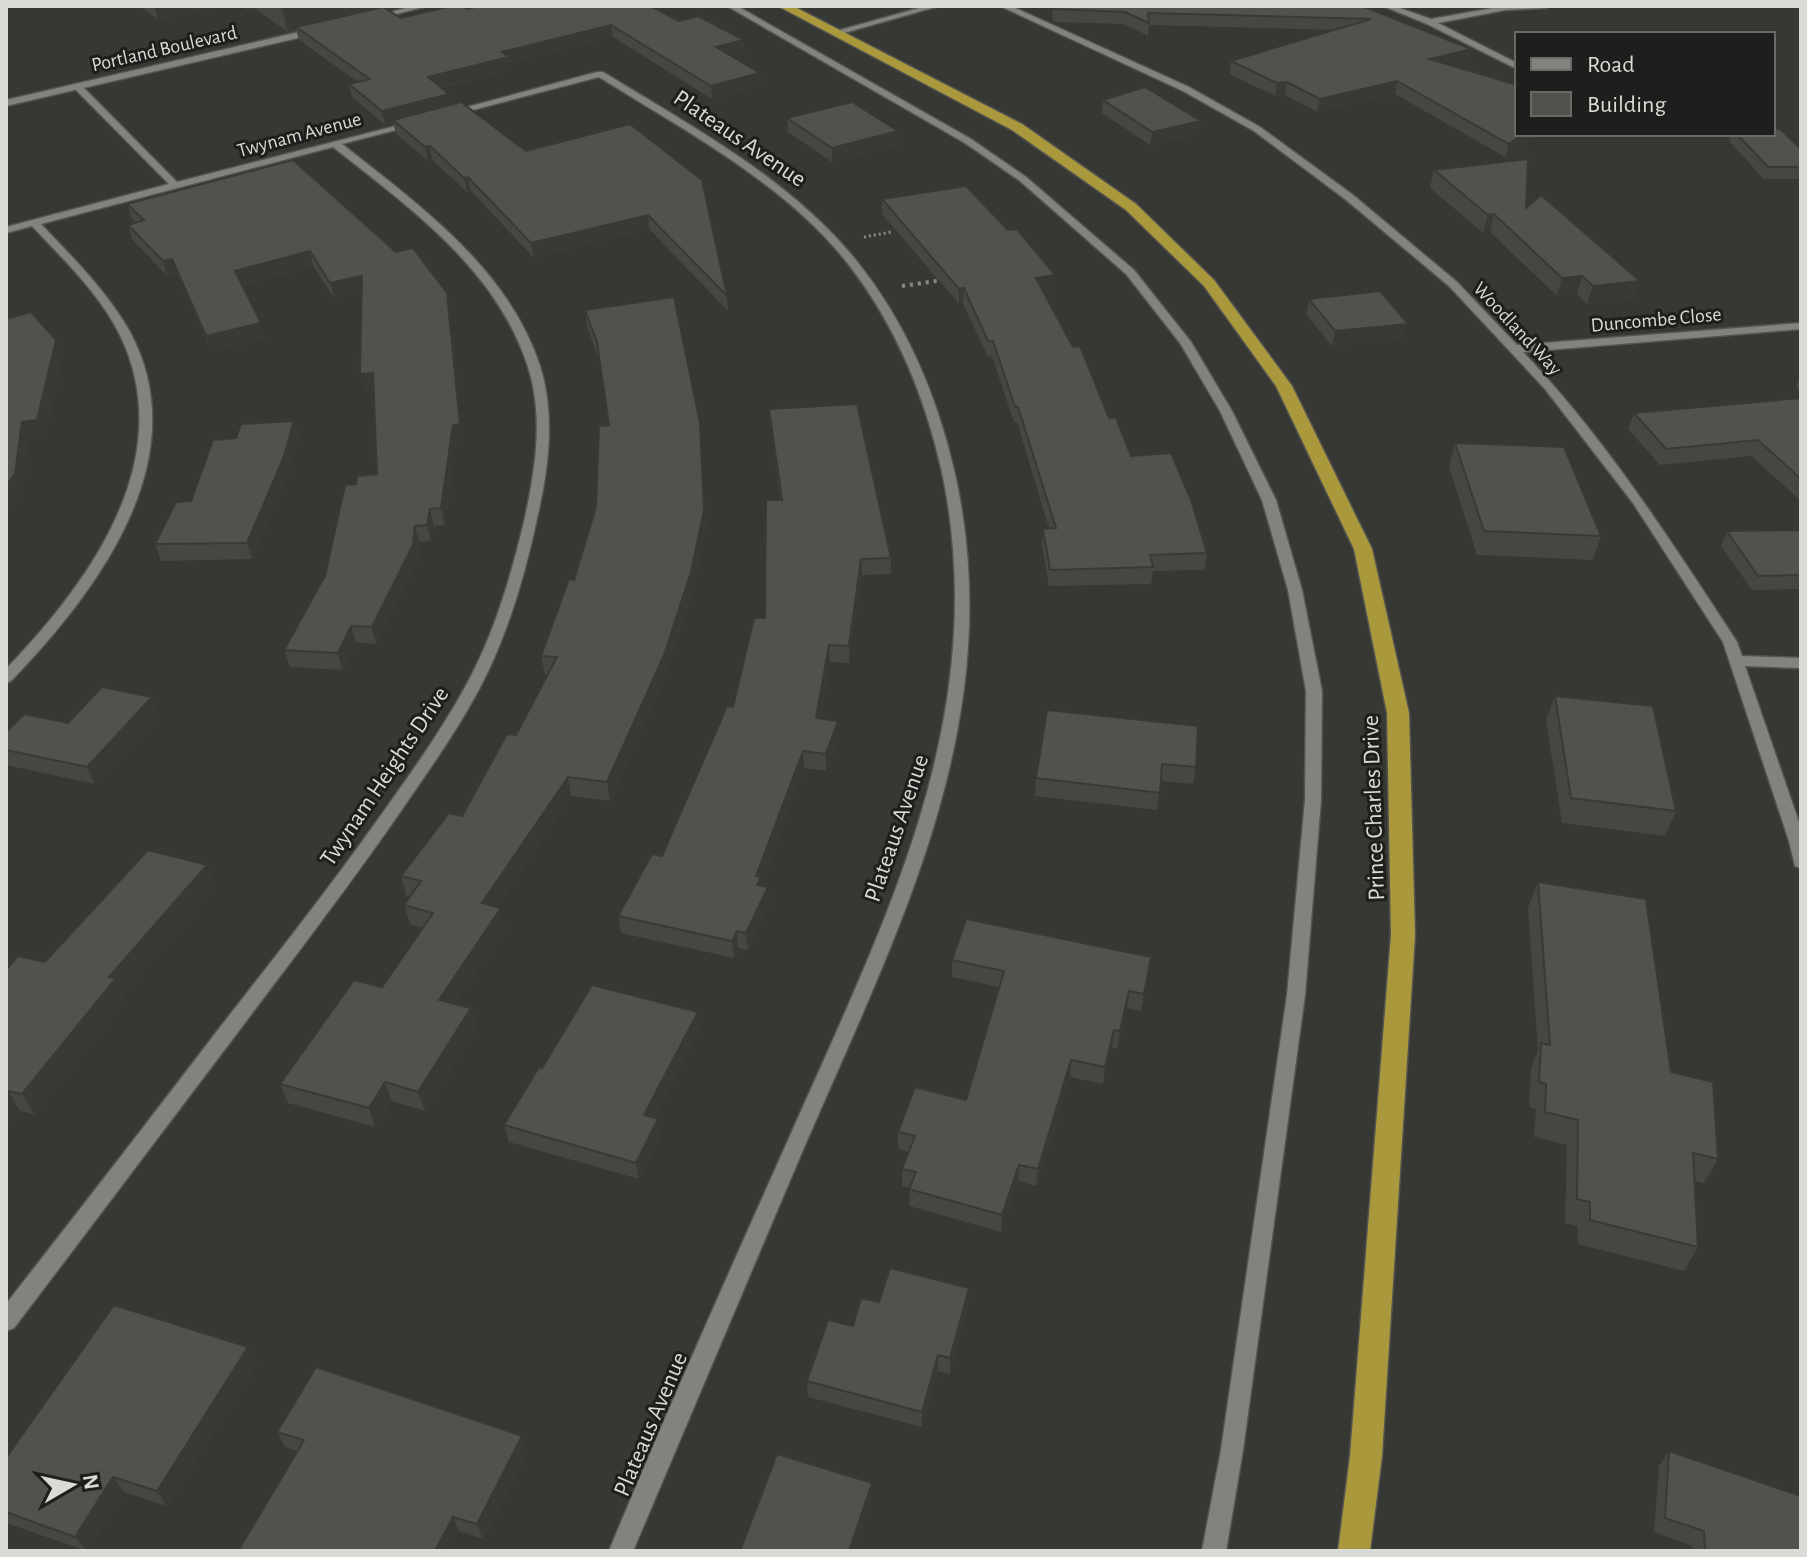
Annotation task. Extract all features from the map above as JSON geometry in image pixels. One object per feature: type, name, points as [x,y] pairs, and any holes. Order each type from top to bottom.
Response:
[{"type":"highway","name":"Prince Charles Drive","points":[[784,6],[1017,127],[1131,207],[1209,283],[1284,386],[1363,549],[1398,713],[1403,935],[1366,1456],[1354,1551]]},
{"type":"street","points":[[363,20],[423,6]]},
{"type":"street","points":[[731,6],[968,141],[1023,179],[1130,272],[1193,356],[1226,411],[1269,500],[1295,590],[1314,691],[1313,800],[1296,995],[1232,1450],[1214,1551]]},
{"type":"street","points":[[837,32],[935,6]]},
{"type":"street","name":"Woodland Way","points":[[1004,6],[1186,89],[1257,129],[1349,197],[1453,284],[1549,386],[1638,501],[1730,642],[1797,841],[1801,862]]},
{"type":"street","points":[[1387,6],[1430,22],[1515,65]]},
{"type":"street","points":[[1430,22],[1506,8],[1546,6]]},
{"type":"street","name":"Portland Boulevard","points":[[6,103],[333,27]]},
{"type":"street","name":"Plateaus Avenue","points":[[438,116],[600,74],[757,174],[792,201],[854,264],[903,342],[924,385],[939,431],[958,537],[962,599],[959,674],[946,759],[930,817],[855,1009],[621,1551]]},
{"type":"street","points":[[78,87],[176,186]]},
{"type":"street","name":"Twynam Avenue","points":[[6,230],[423,120]]},
{"type":"street","name":"Twynam Heights Drive","points":[[6,1321],[333,895],[449,729],[482,666],[524,551],[540,470],[543,420],[535,367],[526,343],[495,290],[468,258],[430,220],[334,143]]},
{"type":"street","points":[[6,678],[36,648],[76,599],[106,552],[128,505],[142,460],[146,421],[143,384],[127,340],[90,283],[34,222]]},
{"type":"street","name":"Duncombe Close","points":[[1514,349],[1801,326]]},
{"type":"street","points":[[1737,661],[1801,663]]},
{"type":"path","points":[[872,290],[956,278]]},
{"type":"building","points":[[451,6],[467,9],[479,6],[650,6],[679,21],[698,16],[744,40],[716,47],[760,73],[711,86],[611,25],[502,52],[509,57],[428,77],[449,94],[382,111],[349,84],[370,79],[296,27],[383,7],[401,18]]},
{"type":"building","points":[[1053,6],[1362,6],[1471,49],[1430,59],[1515,84],[1515,136],[1520,136],[1509,144],[1397,81],[1320,99],[1287,82],[1277,83],[1231,61],[1371,19],[1148,13],[1149,23],[1125,12],[1053,9]]},
{"type":"building","points":[[1145,87],[1201,121],[1152,132],[1103,100]]},
{"type":"building","points":[[461,102],[526,151],[630,124],[702,180],[727,296],[648,215],[531,243],[468,177],[464,178],[430,146],[425,147],[393,120]]},
{"type":"building","points":[[852,102],[898,131],[832,148],[787,118]]},
{"type":"building","points":[[1775,129],[1780,129],[1801,149],[1801,167],[1768,167],[1739,136],[1775,136]]},
{"type":"building","points":[[1528,159],[1526,208],[1541,195],[1640,281],[1593,286],[1582,276],[1562,278],[1494,214],[1488,215],[1434,170]]},
{"type":"building","points":[[293,160],[396,252],[413,248],[447,293],[460,424],[453,425],[441,508],[430,509],[427,525],[415,526],[413,545],[372,627],[351,626],[338,653],[284,650],[325,576],[345,485],[356,484],[357,476],[377,474],[373,373],[360,374],[362,276],[330,283],[310,251],[235,271],[261,323],[206,336],[172,259],[163,261],[128,225],[144,220],[127,204]]},
{"type":"building","points":[[966,186],[1008,230],[1017,229],[1055,275],[1036,278],[1073,347],[1080,346],[1109,418],[1116,418],[1131,456],[1171,453],[1191,500],[1207,553],[1150,555],[1153,567],[1050,570],[1043,529],[1056,528],[1018,407],[1015,407],[993,341],[988,341],[964,288],[959,289],[882,199]]},
{"type":"building","points":[[1380,291],[1408,324],[1335,331],[1309,299]]},
{"type":"building","points":[[674,297],[700,423],[704,510],[691,572],[664,655],[607,782],[568,777],[482,903],[501,908],[439,1000],[471,1008],[418,1092],[385,1082],[369,1108],[280,1084],[354,980],[382,987],[433,913],[404,905],[421,881],[401,876],[449,813],[462,816],[507,734],[516,735],[557,657],[541,656],[569,579],[574,580],[596,507],[599,426],[609,425],[597,342],[585,310]]},
{"type":"building","points":[[31,312],[56,340],[37,420],[22,422],[15,474],[6,486],[6,319]]},
{"type":"building","points":[[1801,398],[1801,479],[1758,440],[1666,449],[1634,413]]},
{"type":"building","points":[[857,404],[891,558],[861,559],[849,646],[829,645],[816,718],[838,721],[826,754],[803,751],[756,876],[761,877],[757,885],[768,887],[746,933],[737,931],[732,941],[618,916],[652,854],[662,856],[727,706],[733,707],[754,618],[765,618],[766,500],[782,500],[769,409]]},
{"type":"building","points":[[294,421],[283,459],[247,543],[155,544],[176,502],[191,501],[213,440],[236,438],[241,424]]},
{"type":"building","points":[[1455,443],[1564,447],[1601,536],[1484,531]]},
{"type":"building","points":[[1801,530],[1801,575],[1758,576],[1727,531]]},
{"type":"building","points":[[102,687],[152,697],[87,767],[6,750],[6,732],[24,714],[68,723]]},
{"type":"building","points":[[1555,696],[1653,706],[1676,811],[1571,798]]},
{"type":"building","points":[[1047,710],[1198,726],[1196,767],[1162,764],[1160,793],[1036,778]]},
{"type":"building","points":[[148,850],[207,865],[109,977],[116,978],[22,1094],[6,1093],[6,970],[18,956],[45,962]]},
{"type":"building","points":[[1538,882],[1646,899],[1671,1072],[1713,1082],[1718,1159],[1693,1153],[1698,1247],[1590,1220],[1590,1202],[1577,1199],[1578,1120],[1545,1112],[1546,1084],[1539,1082],[1541,1043],[1550,1045]]},
{"type":"building","points":[[966,919],[1151,957],[1144,994],[1129,991],[1120,1031],[1114,1030],[1105,1067],[1071,1060],[1038,1169],[1019,1165],[1002,1215],[909,1189],[916,1172],[902,1169],[915,1136],[898,1132],[915,1087],[966,1100],[1004,971],[952,960]]},
{"type":"building","points":[[592,985],[698,1012],[644,1115],[658,1119],[636,1163],[504,1125]]},
{"type":"building","points":[[890,1268],[969,1288],[950,1358],[938,1355],[922,1412],[807,1381],[828,1320],[853,1326],[861,1298],[879,1302]]},
{"type":"building","points":[[114,1305],[248,1347],[157,1491],[113,1477],[75,1537],[6,1512],[6,1458]]},
{"type":"building","points":[[316,1367],[522,1436],[477,1524],[453,1517],[435,1551],[238,1551],[304,1440],[277,1432]]},
{"type":"building","points":[[1669,1451],[1801,1496],[1801,1551],[1705,1551],[1704,1531],[1665,1518]]},
{"type":"building","points":[[777,1454],[872,1483],[849,1551],[740,1551]]}]
